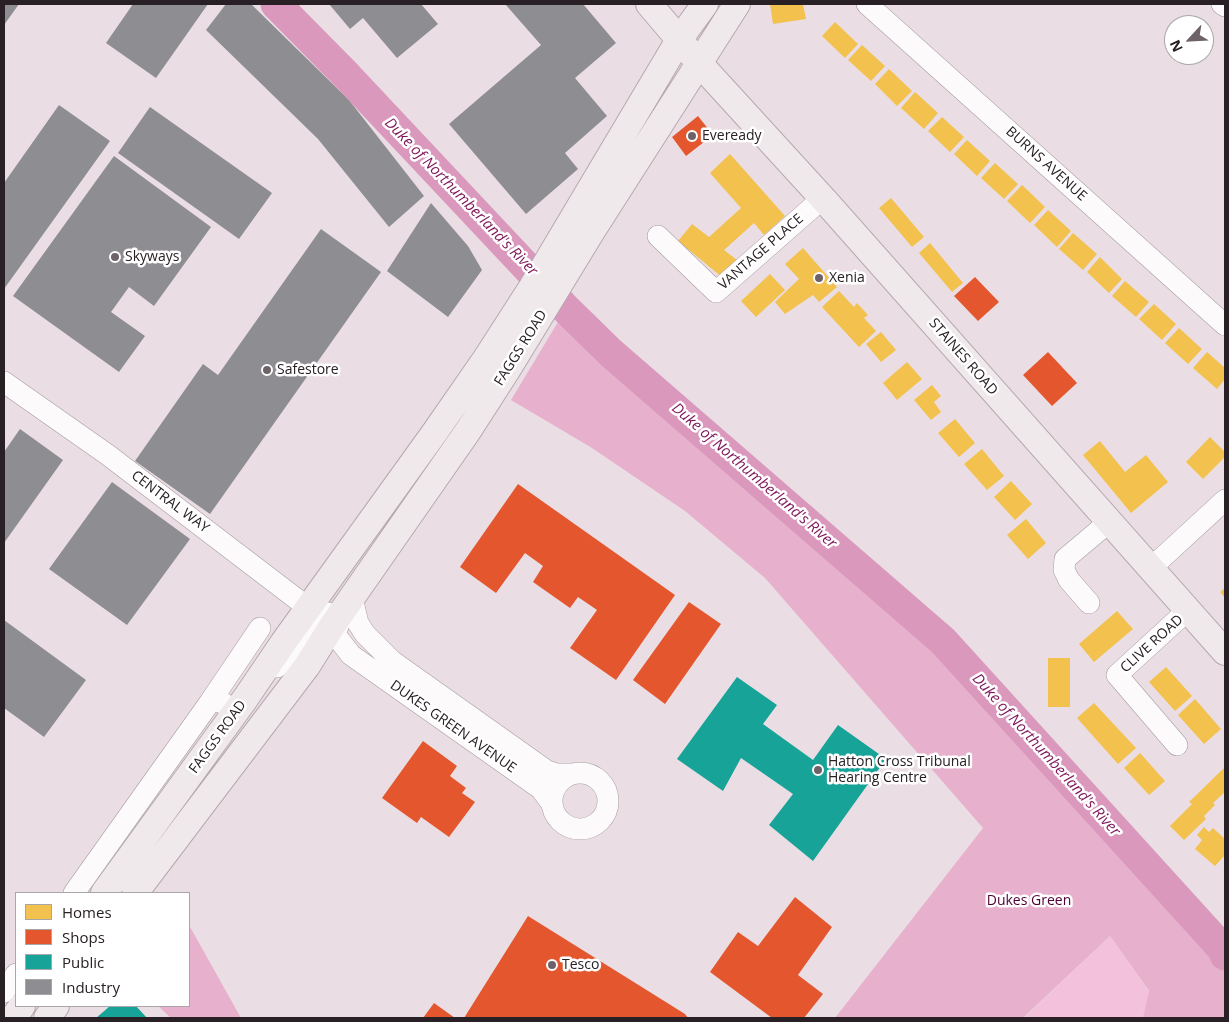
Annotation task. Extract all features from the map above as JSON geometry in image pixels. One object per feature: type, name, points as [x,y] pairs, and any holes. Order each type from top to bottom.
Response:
[{"type":"main road","points":[[649,4],[679,40]]},
{"type":"main road","name":"FAGGS ROAD","points":[[105,892],[241,706],[322,613],[352,598],[468,431],[495,366],[532,287],[679,40],[705,4]]},
{"type":"main road","name":"FAGGS ROAD","points":[[136,892],[307,666],[322,613],[329,579],[435,432],[495,366],[592,231],[736,4]]},
{"type":"main road","name":"STAINES ROAD","points":[[679,40],[823,198],[1225,652]]},
{"type":"main road","points":[[322,613],[364,560],[408,517]]},
{"type":"main road","points":[[13,1018],[21,1007]]},
{"type":"main road","points":[[47,1018],[55,1007]]},
{"type":"street","name":"BURNS AVENUE","points":[[867,4],[1225,325]]},
{"type":"street","name":"VANTAGE PLACE","points":[[658,236],[716,292],[823,198]]},
{"type":"street","name":"CENTRAL WAY","points":[[4,382],[108,455],[322,613]]},
{"type":"street","points":[[1151,568],[1225,500]]},
{"type":"street","points":[[1089,603],[1069,580],[1064,570],[1065,559],[1109,522]]},
{"type":"street","name":"DUKES GREEN AVENUE","points":[[352,598],[354,611],[362,628],[392,661]]},
{"type":"street","name":"CLIVE ROAD","points":[[1177,745],[1117,676],[1188,610]]},
{"type":"street","points":[[322,613],[342,646],[351,655]]},
{"type":"street","name":"DUKES GREEN AVENUE","points":[[322,613],[547,771],[557,774],[570,774]]},
{"type":"street","points":[[75,892],[210,702],[260,628]]},
{"type":"street","name":"FAGGS ROAD","points":[[307,666],[325,655],[338,653],[351,655]]},
{"type":"street","name":"DUKES GREEN AVENUE","points":[[351,655],[541,789],[552,804]]},
{"type":"street","points":[[210,702],[218,701],[241,706]]},
{"type":"street","points":[[586,773],[594,776],[601,782],[609,800],[608,809],[603,818],[596,825],[589,828],[572,829],[558,820],[552,804],[552,796],[557,784],[570,774],[586,773]]},
{"type":"street","points":[[4,992],[15,976]]},
{"type":"shaded area","points":[[1110,936],[1149,992],[1144,1017],[1027,1018],[1026,1016]]},
{"type":"green space","name":"Dukes Green","points":[[558,322],[854,575],[988,705],[1216,957],[1225,973],[1225,1018],[1143,1018],[1149,991],[1110,936],[1023,1018],[835,1018],[983,828],[765,578],[685,511],[592,448],[511,400]]},
{"type":"green space","points":[[190,927],[241,1018],[171,1018],[159,1007],[190,1007]]},
{"type":"building: Homes","points":[[770,4],[803,4],[806,19],[773,24]]},
{"type":"building: Homes","points":[[835,22],[858,44],[845,58],[822,36]]},
{"type":"building: Homes","points":[[862,45],[885,66],[871,81],[848,60]]},
{"type":"building: Homes","points":[[889,69],[912,91],[897,106],[875,84]]},
{"type":"building: Homes","points":[[915,92],[938,113],[924,129],[901,108]]},
{"type":"building: Homes","points":[[942,117],[964,137],[950,152],[928,131]]},
{"type":"building: Homes","points":[[967,140],[990,161],[977,176],[954,154]]},
{"type":"building: Homes","points":[[730,154],[785,216],[764,235],[754,223],[724,250],[737,260],[723,278],[678,241],[692,224],[709,237],[741,208],[710,173]]},
{"type":"building: Homes","points":[[995,163],[1018,184],[1004,199],[981,178]]},
{"type":"building: Homes","points":[[1022,185],[1045,207],[1030,223],[1007,201]]},
{"type":"building: Homes","points":[[891,198],[924,237],[912,247],[879,208]]},
{"type":"building: Homes","points":[[1048,210],[1071,231],[1057,247],[1034,225]]},
{"type":"building: Homes","points":[[1073,233],[1097,254],[1083,270],[1059,249]]},
{"type":"building: Homes","points":[[930,243],[963,283],[952,292],[919,253]]},
{"type":"building: Homes","points":[[803,248],[837,287],[819,302],[813,295],[785,314],[775,302],[799,279],[785,264]]},
{"type":"building: Homes","points":[[1100,257],[1122,279],[1109,293],[1087,272]]},
{"type":"building: Homes","points":[[770,274],[785,290],[756,317],[741,301]]},
{"type":"building: Homes","points":[[1125,281],[1149,302],[1136,317],[1112,296]]},
{"type":"building: Homes","points":[[839,291],[854,307],[857,303],[868,315],[864,318],[876,331],[859,347],[822,307]]},
{"type":"building: Homes","points":[[1154,304],[1176,324],[1162,340],[1139,319]]},
{"type":"building: Homes","points":[[1179,328],[1202,349],[1188,364],[1165,343]]},
{"type":"building: Homes","points":[[881,332],[896,350],[881,362],[866,344]]},
{"type":"building: Homes","points":[[1207,352],[1225,368],[1225,379],[1217,389],[1193,368]]},
{"type":"building: Homes","points":[[907,362],[922,379],[897,400],[883,383]]},
{"type":"building: Homes","points":[[932,385],[941,396],[934,402],[941,412],[931,420],[914,400]]},
{"type":"building: Homes","points":[[955,419],[975,443],[959,457],[938,433]]},
{"type":"building: Homes","points":[[1210,437],[1225,452],[1225,457],[1203,479],[1186,462]]},
{"type":"building: Homes","points":[[1100,441],[1125,472],[1146,455],[1168,482],[1131,513],[1083,455]]},
{"type":"building: Homes","points":[[982,449],[1004,476],[987,490],[964,464]]},
{"type":"building: Homes","points":[[1011,481],[1032,504],[1015,520],[994,497]]},
{"type":"building: Homes","points":[[1026,519],[1046,543],[1028,559],[1007,535]]},
{"type":"building: Homes","points":[[1225,588],[1225,598],[1220,592]]},
{"type":"building: Homes","points":[[1117,611],[1133,629],[1094,662],[1079,644]]},
{"type":"building: Homes","points":[[1048,658],[1070,658],[1070,707],[1048,707]]},
{"type":"building: Homes","points":[[1166,667],[1192,696],[1175,711],[1149,682]]},
{"type":"building: Homes","points":[[1195,699],[1221,729],[1204,744],[1178,715]]},
{"type":"building: Homes","points":[[1094,703],[1136,748],[1118,764],[1077,718]]},
{"type":"building: Homes","points":[[1140,753],[1165,781],[1149,795],[1124,768]]},
{"type":"building: Homes","points":[[1225,767],[1225,792],[1213,803],[1215,805],[1204,816],[1206,819],[1184,840],[1170,826],[1192,804],[1189,802]]},
{"type":"building: Homes","points":[[1204,827],[1209,832],[1213,828],[1225,839],[1225,855],[1215,866],[1195,849],[1202,840],[1197,835]]},
{"type":"building: Shops","name":"Eveready","points":[[698,116],[713,135],[686,156],[672,137]]},
{"type":"building: Shops","points":[[975,277],[999,302],[978,321],[954,296]]},
{"type":"building: Shops","points":[[1048,352],[1077,383],[1052,406],[1023,375]]},
{"type":"building: Shops","points":[[518,484],[675,595],[616,680],[570,648],[597,610],[578,597],[570,608],[533,582],[543,566],[525,553],[496,593],[460,567]]},
{"type":"building: Shops","points":[[689,602],[721,624],[665,704],[633,680]]},
{"type":"building: Shops","points":[[423,741],[457,766],[450,776],[466,788],[462,793],[475,802],[449,837],[421,817],[417,823],[382,798]]},
{"type":"building: Shops","points":[[795,897],[832,927],[798,975],[823,994],[804,1018],[772,1018],[710,972],[738,932],[758,946]]},
{"type":"building: Shops","name":"Tesco","points":[[528,916],[685,1014],[688,1018],[464,1018]]},
{"type":"building: Shops","points":[[434,1003],[455,1018],[423,1018]]},
{"type":"building: Public","name":"Hatton Cross Tribunal Hearing Centre","points":[[737,677],[777,705],[763,724],[813,760],[838,725],[886,759],[813,861],[769,825],[793,794],[741,758],[723,791],[677,759]]},
{"type":"building: Public","points":[[109,1007],[137,1007],[147,1018],[96,1018]]},
{"type":"building: Industry","points":[[4,4],[19,4],[4,25]]},
{"type":"building: Industry","points":[[133,4],[208,4],[156,78],[106,43]]},
{"type":"building: Industry","points":[[226,4],[251,4],[349,100],[424,196],[389,227],[318,139],[206,30]]},
{"type":"building: Industry","points":[[329,4],[421,4],[438,24],[397,58],[363,18],[350,29]]},
{"type":"building: Industry","points":[[505,4],[583,4],[616,43],[575,78],[607,116],[565,153],[578,169],[526,214],[449,124],[541,45]]},
{"type":"building: Industry","points":[[59,105],[110,141],[4,289],[4,183]]},
{"type":"building: Industry","points":[[150,107],[272,193],[239,239],[118,153]]},
{"type":"building: Industry","name":"Skyways","points":[[114,156],[211,227],[154,306],[129,287],[111,312],[145,336],[119,372],[13,296]]},
{"type":"building: Industry","points":[[431,203],[468,246],[482,270],[448,317],[387,271]]},
{"type":"building: Industry","name":"Safestore","points":[[321,229],[381,272],[210,514],[135,461],[203,364],[218,375]]},
{"type":"building: Industry","points":[[20,429],[63,460],[4,543],[4,452]]},
{"type":"building: Industry","points":[[112,482],[190,539],[127,625],[49,569]]},
{"type":"building: Industry","points":[[4,620],[86,680],[44,737],[4,708]]},
{"type":"waterway","name":"Duke of Northumberland's River","points":[[276,4],[348,77],[566,309],[611,353],[943,641],[1222,948],[1225,955]]},
{"type":"place","name":"Eveready","points":[[692,136]]},
{"type":"place","name":"Skyways","points":[[115,257]]},
{"type":"place","name":"Xenia","points":[[819,278]]},
{"type":"place","name":"Safestore","points":[[267,370]]},
{"type":"place","name":"Hatton Cross Tribunal Hearing Centre","points":[[818,770]]},
{"type":"place","name":"Tesco","points":[[552,965]]}]
